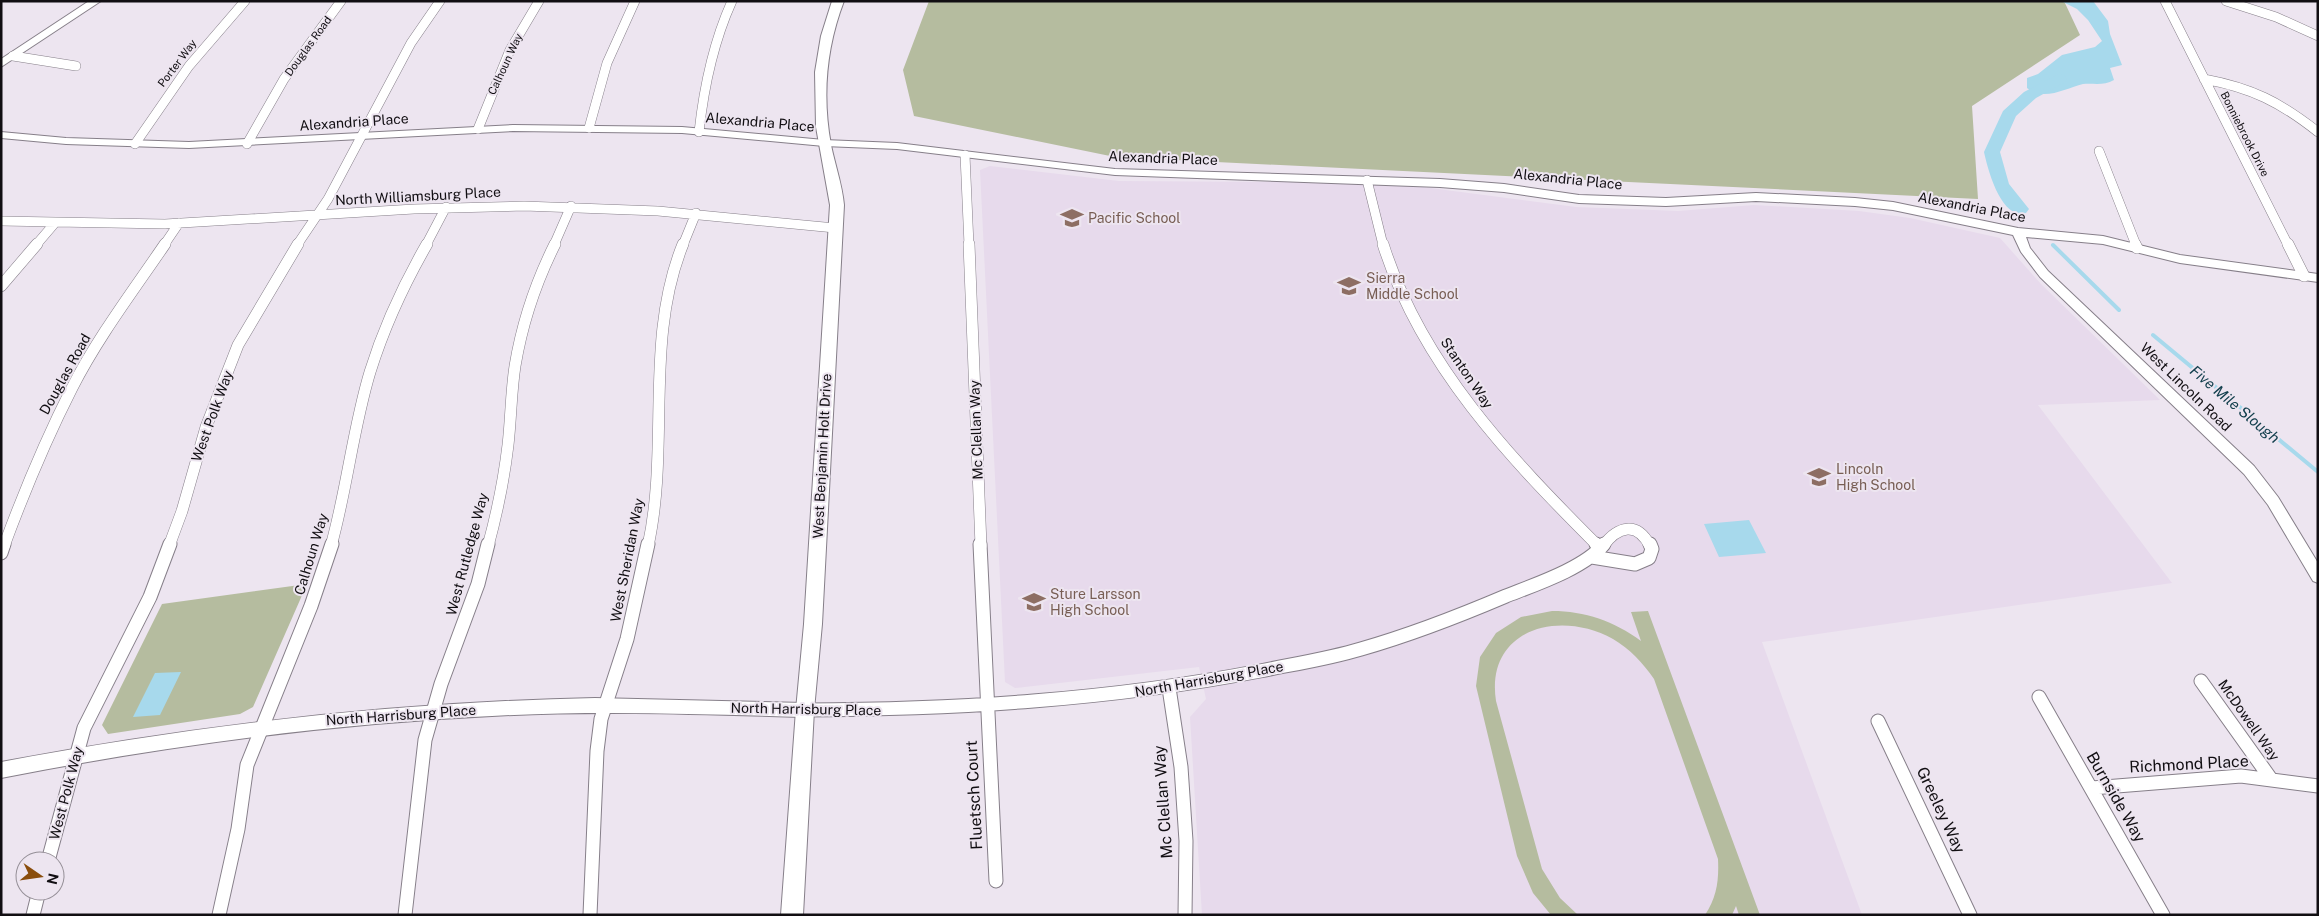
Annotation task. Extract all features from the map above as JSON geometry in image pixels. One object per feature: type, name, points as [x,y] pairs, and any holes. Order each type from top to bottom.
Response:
[{"type":"main road","name":"West Benjamin Holt Drive","points":[[792,915],[813,614],[835,228],[836,194],[824,143],[820,110],[820,83],[828,32],[838,1]]},
{"type":"street","points":[[1,64],[96,1]]},
{"type":"street","name":"Porter Way","points":[[135,144],[189,66],[245,1]]},
{"type":"street","name":"Douglas Road","points":[[247,144],[284,79],[341,1]]},
{"type":"street","name":"West Polk Way","points":[[51,851],[84,728],[118,664],[150,597],[182,511],[206,427],[238,345],[282,268],[318,214],[363,136],[397,67],[440,1]]},
{"type":"street","name":"Calhoun Way","points":[[478,129],[488,100],[510,50],[539,1]]},
{"type":"street","points":[[589,128],[601,77],[612,47],[636,1]]},
{"type":"street","points":[[699,132],[708,67],[715,41],[732,1]]},
{"type":"street","name":"Bonniebrook Drive","points":[[2165,1],[2304,276]]},
{"type":"street","points":[[2226,1],[2276,17],[2318,36]]},
{"type":"street","points":[[13,56],[76,66]]},
{"type":"street","points":[[2204,79],[2235,84],[2259,92],[2280,103],[2318,132]]},
{"type":"street","name":"Alexandria Place","points":[[1,135],[66,142],[247,144],[478,129],[589,128],[699,132],[824,143],[897,146],[1115,172],[1468,184],[1579,198],[1679,202],[1756,197],[1855,202],[1893,206],[2018,232],[2091,238],[2180,258],[2318,278]]},
{"type":"street","points":[[2099,151],[2137,248]]},
{"type":"street","name":"Mc Clellan Way","points":[[965,155],[987,706]]},
{"type":"street","name":"Stanton Way","points":[[1367,180],[1378,230],[1395,280],[1419,326],[1456,386],[1517,462],[1596,553]]},
{"type":"street","name":"North Williamsburg Place","points":[[1,222],[54,224],[179,223],[446,207],[572,206],[696,213],[835,228]]},
{"type":"street","name":"West Rutledge Way","points":[[404,915],[418,814],[425,740],[441,684],[478,584],[497,512],[508,447],[515,367],[524,325],[543,268],[572,206]]},
{"type":"street","name":"Calhoun Way","points":[[219,915],[238,829],[247,765],[311,606],[332,544],[346,488],[367,382],[388,322],[412,270],[446,207]]},
{"type":"street","name":"West Sheridan Way","points":[[590,915],[597,751],[601,719],[626,639],[650,536],[658,474],[662,324],[674,269],[696,213]]},
{"type":"street","name":"Douglas Road","points":[[1,553],[32,475],[73,387],[104,334],[179,223]]},
{"type":"street","points":[[1,286],[54,224]]},
{"type":"street","name":"West Lincoln Road","points":[[2018,232],[2025,248],[2044,274],[2249,470],[2273,501],[2318,577]]},
{"type":"street","name":"North Harrisburg Place","points":[[1,770],[198,736],[433,711],[605,706],[891,710],[987,706],[1090,698],[1169,688],[1308,662],[1372,646],[1538,584],[1596,553]]},
{"type":"street","name":"McDowell Way","points":[[2202,681],[2271,779]]},
{"type":"street","name":"Mc Clellan Way","points":[[1169,688],[1181,767],[1186,832],[1185,915]]},
{"type":"street","name":"Burnside Way","points":[[2039,697],[2163,915]]},
{"type":"street","name":"Fluetsch Court","points":[[987,706],[996,882]]},
{"type":"street","name":"Greeley Way","points":[[1878,721],[1970,915]]},
{"type":"street","name":"Richmond Place","points":[[2092,788],[2241,776],[2318,786]]},
{"type":"street","points":[[33,915],[37,901]]},
{"type":"shaded area","name":"Lincoln High School","points":[[990,166],[1119,181],[1392,183],[1576,207],[1678,211],[1754,205],[1859,211],[1910,218],[2000,238],[2041,284],[2160,400],[2038,405],[2172,583],[1762,642],[1862,915],[1202,915],[1190,717],[1206,699],[1199,667],[1015,688],[1005,682],[980,170]]},
{"type":"green space","points":[[929,1],[2064,1],[2080,35],[1972,106],[1978,199],[1115,157],[914,116],[903,70]]},
{"type":"green space","points":[[307,584],[253,707],[240,714],[108,734],[102,725],[162,604]]},
{"type":"green space","points":[[1552,611],[1588,615],[1610,623],[1641,641],[1631,612],[1648,611],[1760,915],[1739,915],[1736,906],[1732,915],[1705,915],[1712,902],[1716,888],[1718,859],[1654,679],[1636,657],[1613,639],[1592,630],[1570,626],[1549,626],[1530,632],[1514,642],[1502,657],[1496,676],[1496,701],[1542,869],[1560,898],[1578,915],[1551,915],[1533,893],[1517,856],[1476,686],[1480,657],[1496,633],[1521,617]]},
{"type":"water","points":[[2061,1],[2093,1],[2108,21],[2110,34],[2122,65],[2110,68],[2114,80],[2103,84],[2083,84],[2048,94],[2034,92],[2027,88],[2027,78],[2038,74],[2062,55],[2095,47],[2102,41],[2088,20],[2077,9]]},
{"type":"water","points":[[1749,520],[1766,553],[1719,557],[1704,524]]},
{"type":"water","points":[[181,672],[160,715],[133,717],[155,673]]},
{"type":"waterway","name":"Five Mile Slough","points":[[2020,209],[2001,185],[1992,152],[2009,114],[2030,95],[2059,79]]},
{"type":"waterway","name":"Five Mile Slough","points":[[2053,245],[2119,310]]},
{"type":"waterway","name":"Five Mile Slough","points":[[2153,335],[2318,472]]},
{"type":"place","name":"Pacific School","points":[[1072,218]]},
{"type":"place","name":"Sierra Middle School","points":[[1349,286]]},
{"type":"place","name":"Lincoln High School","points":[[1819,477]]},
{"type":"place","name":"Sture Larsson High School","points":[[1034,602]]}]
